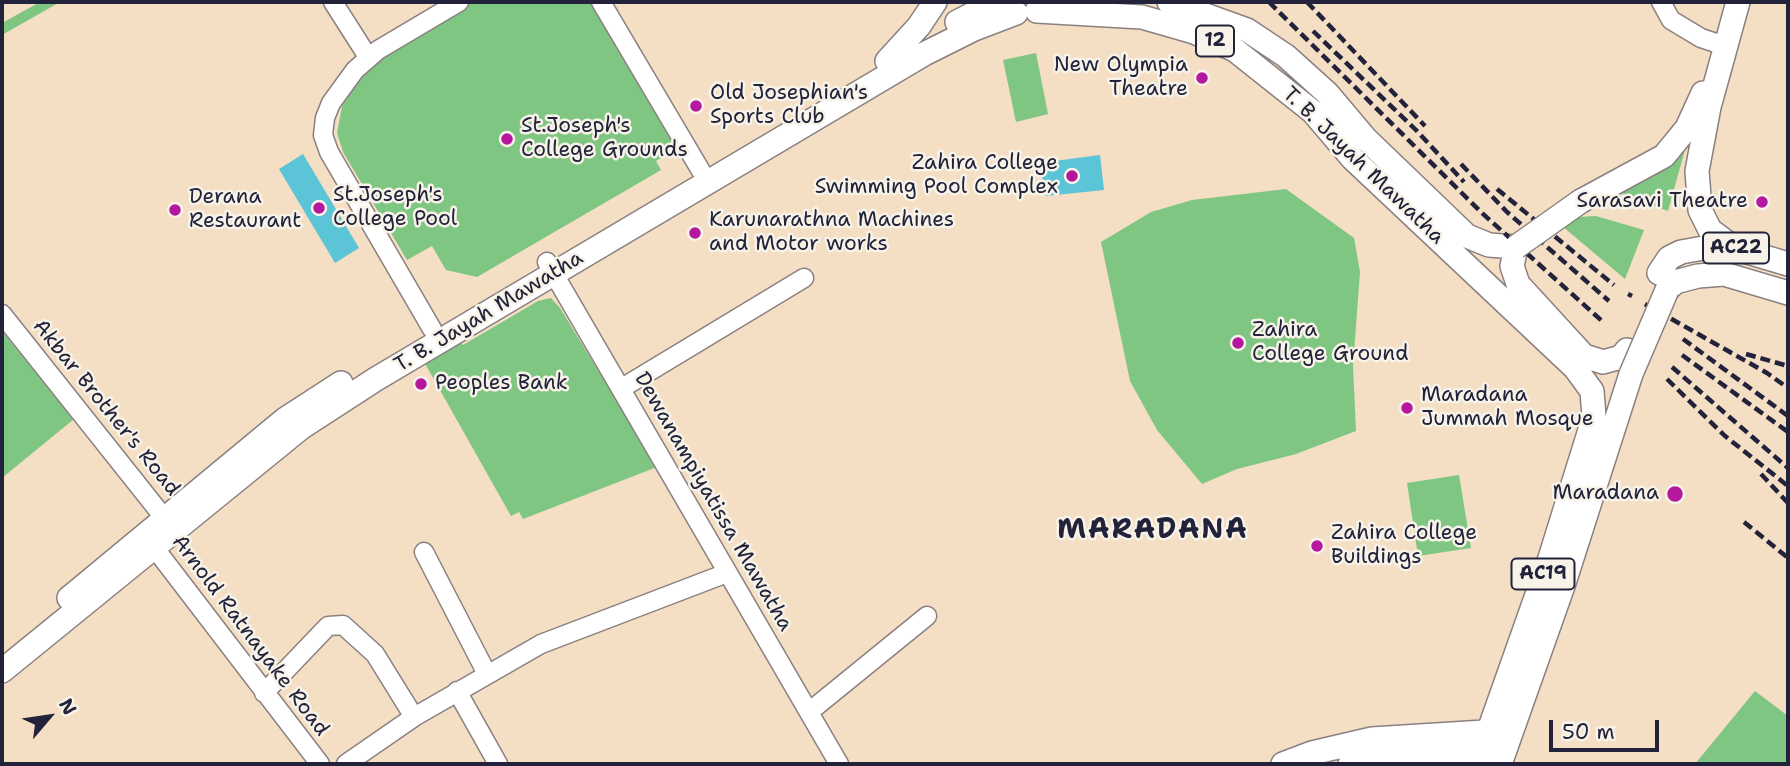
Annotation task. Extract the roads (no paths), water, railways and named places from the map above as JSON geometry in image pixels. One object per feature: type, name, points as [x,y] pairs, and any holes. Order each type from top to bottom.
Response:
[{"type":"main road","points":[[887,61],[919,26],[936,2]]},
{"type":"main road","name":"T. B. Jayah Mawatha","points":[[2,653],[302,427],[701,171],[887,61],[996,2]]},
{"type":"main road","name":"T. B. Jayah Mawatha","points":[[1169,2],[1247,30],[1286,56],[1327,93],[1365,138],[1467,236],[1489,245],[1516,247]]},
{"type":"main road","points":[[1663,281],[1621,357],[1603,362],[1580,362],[1518,284],[1512,266],[1516,247],[1581,201],[1664,156],[1686,128],[1723,51],[1738,2]]},
{"type":"main road","name":"T. B. Jayah Mawatha","points":[[170,525],[284,420],[432,329],[550,268],[924,54],[1025,7],[1142,17],[1194,32],[1235,50],[1313,112],[1353,159],[1580,362]]},
{"type":"main road","name":"AC22","points":[[1723,51],[1697,171],[1700,210],[1710,230],[1734,248]]},
{"type":"main road","points":[[1269,77],[1286,56]]},
{"type":"main road","name":"AC22","points":[[1788,264],[1734,248],[1709,247],[1681,252],[1669,258],[1663,281],[1675,282],[1724,274],[1788,293]]},
{"type":"main road","name":"AC19","points":[[1490,760],[1513,732],[1663,281]]},
{"type":"main road","name":"AC19","points":[[1490,760],[1488,731],[1550,558],[1594,416],[1592,391],[1580,362]]},
{"type":"main road","name":"T. B. Jayah Mawatha","points":[[2,671],[150,541]]},
{"type":"main road","points":[[1283,764],[1312,753],[1372,739],[1488,731],[1513,732]]},
{"type":"main road","points":[[1350,764],[1432,754],[1490,760]]},
{"type":"street","points":[[333,2],[368,57]]},
{"type":"street","points":[[432,329],[329,152],[323,135],[325,118],[331,103],[368,57],[458,2]]},
{"type":"street","points":[[601,2],[701,171]]},
{"type":"street","points":[[1661,2],[1671,20],[1723,51]]},
{"type":"street","name":"Dewanampiyatissa Mawatha","points":[[550,268],[839,764]]},
{"type":"street","points":[[622,388],[804,278]]},
{"type":"street","name":"Akbar Brother's Road","points":[[2,314],[170,525]]},
{"type":"street","name":"Arnold Ratnayake Road","points":[[150,541],[320,764]]},
{"type":"street","points":[[424,552],[487,674]]},
{"type":"street","points":[[346,764],[414,717],[541,644],[727,573]]},
{"type":"street","points":[[809,712],[927,616]]},
{"type":"street","points":[[264,693],[328,626],[335,623],[343,625],[375,654],[414,717]]},
{"type":"street","points":[[457,691],[498,764]]},
{"type":"water","name":"St.Joseph's College Pool","points":[[303,154],[359,248],[335,263],[279,169]]},
{"type":"water","name":"Zahira College Swimming Pool Complex","points":[[1100,155],[1104,190],[1046,196],[1039,163]]},
{"type":"railway","points":[[1269,2],[1482,213],[1602,321]]},
{"type":"railway","points":[[1307,2],[1425,126]]},
{"type":"railway","points":[[1313,31],[1416,130],[1464,182]]},
{"type":"railway","points":[[1461,164],[1507,212],[1609,301]]},
{"type":"railway","points":[[1497,189],[1614,285]]},
{"type":"railway","points":[[1628,294],[1632,296]]},
{"type":"railway","points":[[1645,304],[1767,373],[1788,388]]},
{"type":"railway","points":[[1683,339],[1788,416]]},
{"type":"railway","points":[[1746,354],[1788,366]]},
{"type":"railway","points":[[1682,355],[1788,432]]},
{"type":"railway","points":[[1672,367],[1788,468]]},
{"type":"railway","points":[[1667,379],[1725,436],[1788,486]]},
{"type":"railway","points":[[1761,474],[1788,503]]},
{"type":"railway","points":[[1744,522],[1788,558]]},
{"type":"place","name":"New Olympia Theatre","points":[[1202,78]]},
{"type":"place","name":"Old Josephian's Sports Club","points":[[696,106]]},
{"type":"place","name":"St.Joseph's College Grounds","points":[[507,139]]},
{"type":"place","name":"Zahira College Swimming Pool Complex","points":[[1072,176]]},
{"type":"place","name":"Sarasavi Theatre","points":[[1762,202]]},
{"type":"place","name":"St.Joseph's College Pool","points":[[319,208]]},
{"type":"place","name":"Derana Restaurant","points":[[175,210]]},
{"type":"place","name":"Karunarathna Machines and Motor works","points":[[695,233]]},
{"type":"place","name":"Zahira College Ground","points":[[1238,343]]},
{"type":"place","name":"Peoples Bank","points":[[421,384]]},
{"type":"place","name":"Maradana Jummah Mosque","points":[[1407,408]]},
{"type":"place","name":"Maradana","points":[[1675,494]]},
{"type":"place","name":"Zahira College Buildings","points":[[1317,546]]},
{"type":"district","name":"MARADANA","points":[[1153,531]]}]
